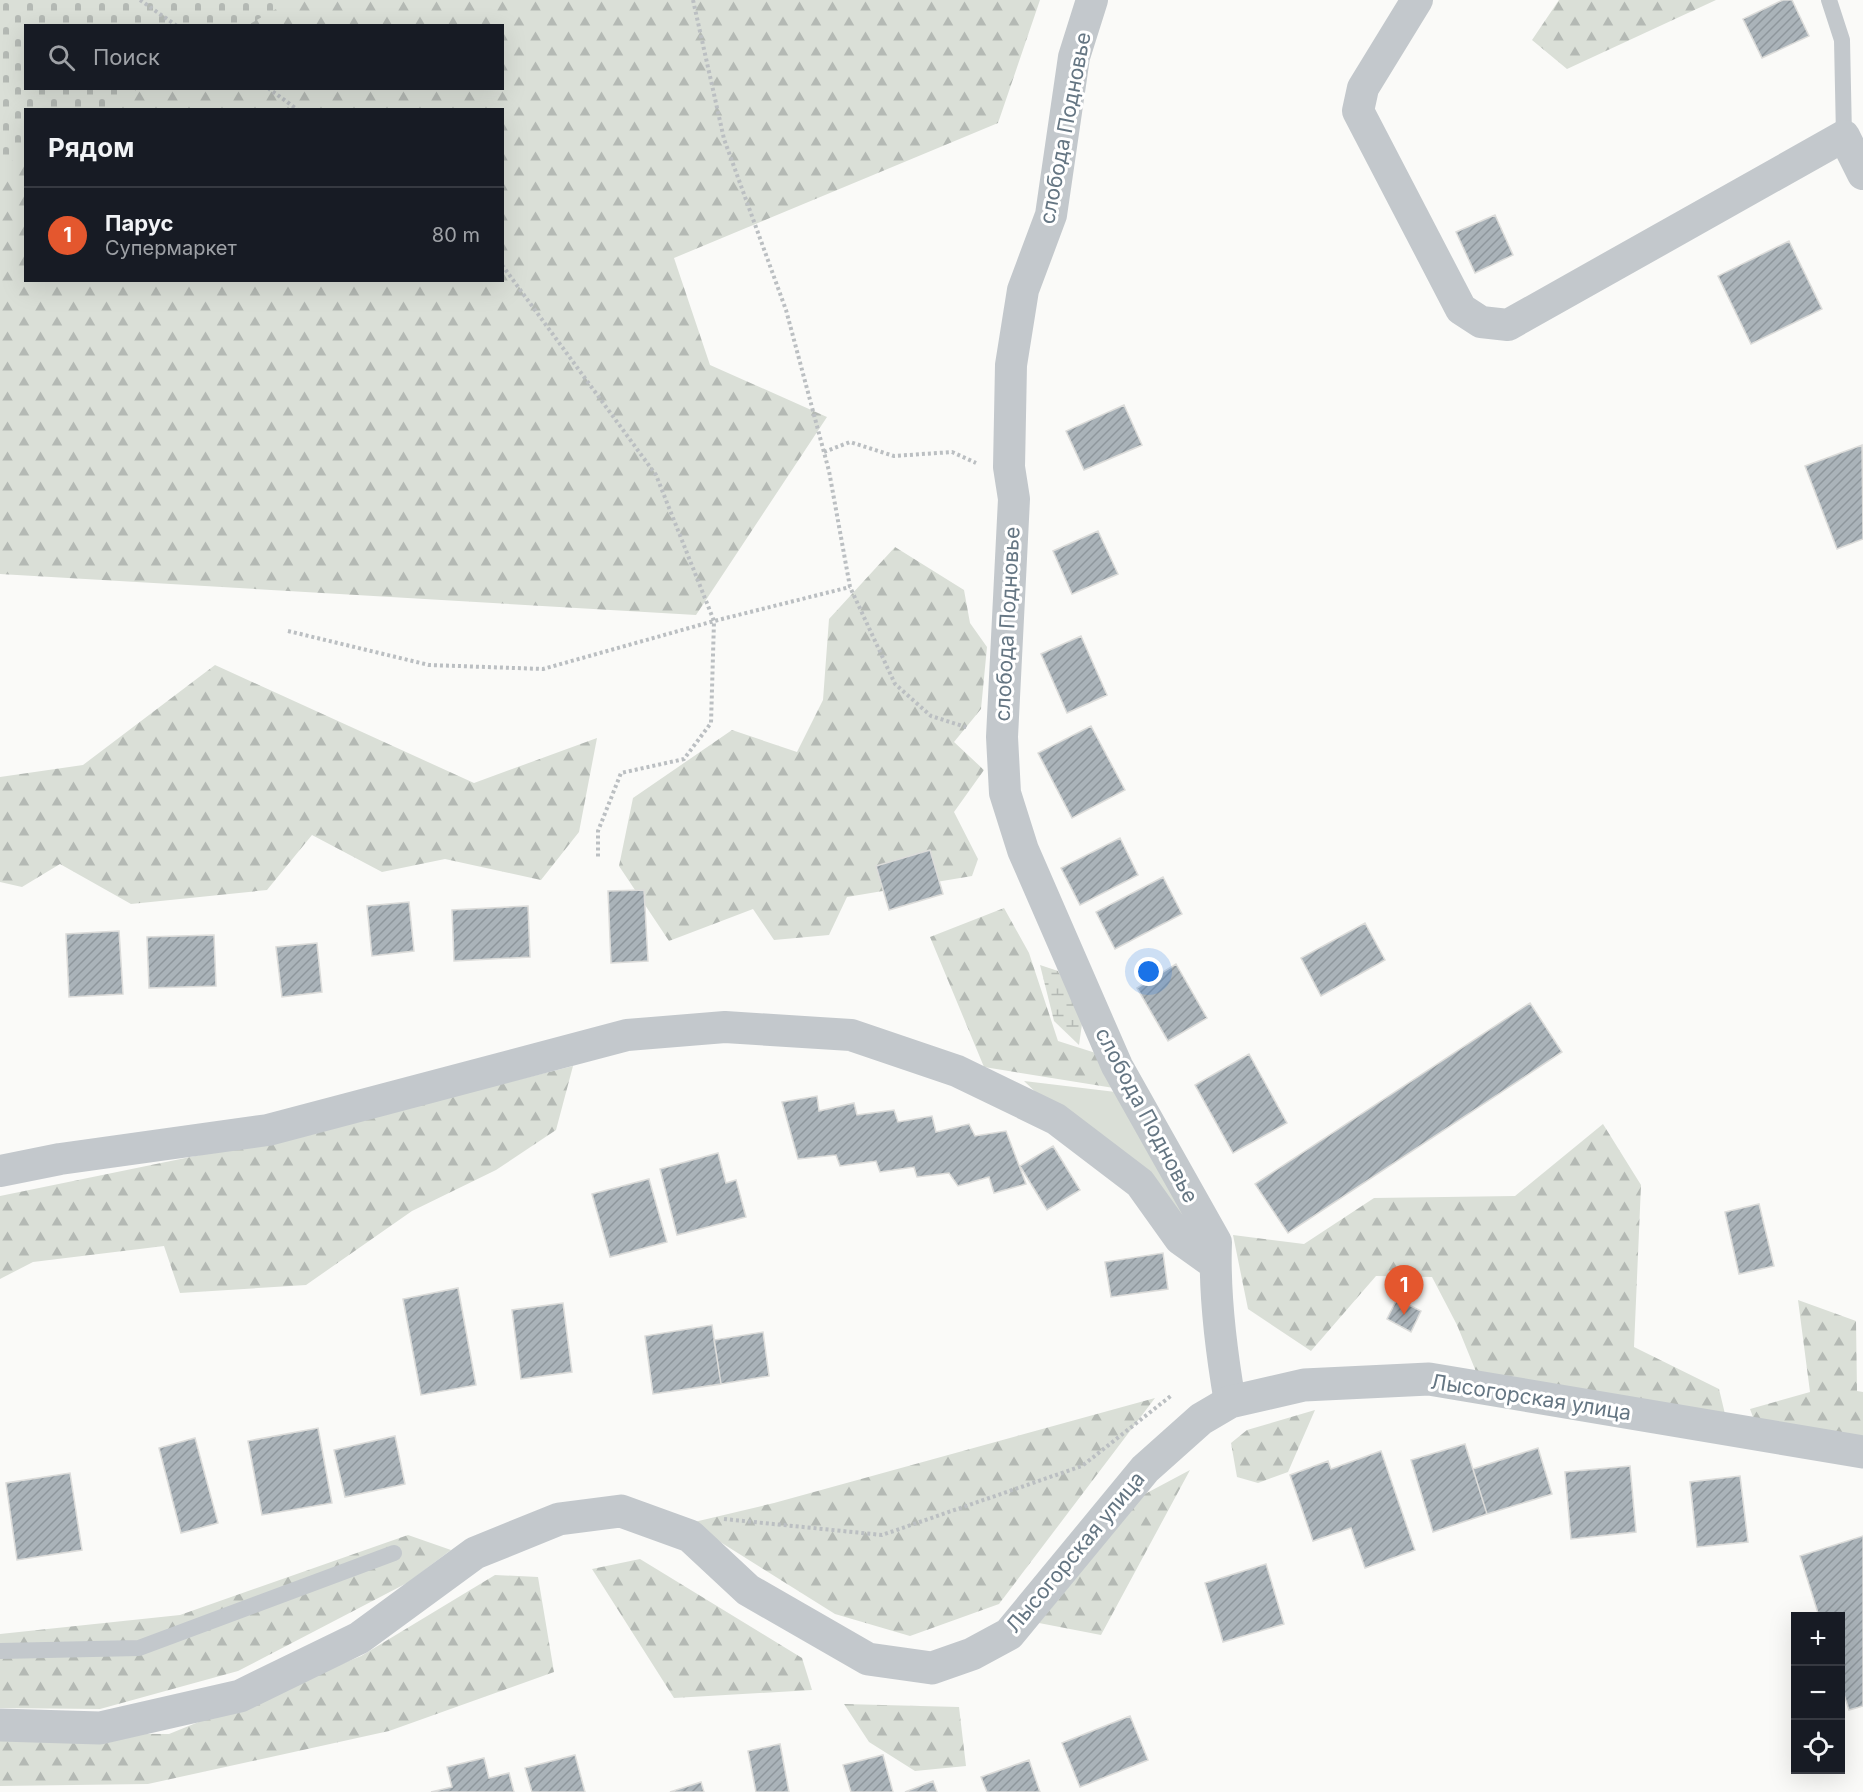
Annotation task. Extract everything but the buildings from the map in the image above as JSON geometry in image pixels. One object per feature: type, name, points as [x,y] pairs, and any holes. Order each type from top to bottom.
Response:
[{"type":"street","name":"слобода Подновье","points":[[1092,0],[1074,57],[1051,215],[1023,290],[1011,365],[1010,467],[1014,500],[1002,737],[1005,793],[1023,850],[1117,1066],[1200,1215],[1215,1253]]},
{"type":"street","points":[[1417,0],[1363,88],[1358,111],[1461,309],[1481,322],[1508,325],[1844,136],[1863,174]]},
{"type":"street","points":[[0,1171],[60,1159],[268,1130],[627,1035],[725,1027],[851,1035],[957,1071],[1056,1119],[1140,1183],[1180,1239],[1215,1253],[1222,1355],[1230,1402]]},
{"type":"street","name":"Лысогорская улица","points":[[0,1725],[100,1728],[240,1696],[359,1638],[475,1552],[559,1519],[621,1512],[690,1536],[748,1590],[868,1659],[932,1668],[972,1654],[1009,1634],[1145,1468],[1201,1419],[1230,1402],[1304,1385],[1429,1379],[1863,1452]]},
{"type":"lane","points":[[1829,0],[1842,39],[1844,136]]},
{"type":"lane","points":[[0,1652],[139,1648],[394,1553]]},
{"type":"path","points":[[140,0],[174,24]]},
{"type":"path","points":[[693,0],[724,139],[786,310],[824,452],[850,587],[895,684],[931,716],[1002,737]]},
{"type":"path","points":[[271,90],[295,108]]},
{"type":"path","points":[[504,268],[656,475],[714,621],[711,723],[684,759],[621,773],[598,831],[598,858]]},
{"type":"path","points":[[824,452],[850,442],[894,456],[952,452],[980,465],[1010,467]]},
{"type":"path","points":[[288,631],[429,665],[543,669],[714,621],[850,587]]},
{"type":"path","points":[[717,1519],[882,1535],[1082,1466],[1175,1392]]},
{"type":"green space","points":[[0,0],[1040,0],[998,123],[674,258],[710,365],[827,417],[696,615],[0,574]]},
{"type":"green space","points":[[0,0],[292,0],[250,24],[24,24],[24,90],[136,90],[104,108],[24,108],[24,154],[0,168]]},
{"type":"green space","points":[[1559,0],[1716,0],[1567,69],[1532,40]]},
{"type":"green space","points":[[895,547],[964,590],[970,623],[987,647],[981,709],[954,742],[984,770],[954,812],[978,859],[972,876],[847,897],[829,935],[774,940],[753,909],[669,941],[619,866],[633,798],[732,730],[797,752],[823,700],[829,619]]},
{"type":"green space","points":[[215,665],[474,783],[597,738],[579,832],[541,880],[445,859],[382,872],[312,835],[267,890],[131,904],[60,864],[22,887],[0,882],[0,777],[83,765]]},
{"type":"green space","points":[[1004,908],[1029,953],[1058,1041],[1102,1055],[1120,1089],[984,1067],[930,937]]},
{"type":"green space","points":[[1040,965],[1058,971],[1083,1017],[1079,1045],[1054,1021]]},
{"type":"green space","points":[[573,1066],[556,1130],[496,1170],[412,1211],[306,1285],[180,1293],[164,1246],[33,1262],[0,1279],[0,1196],[292,1136]]},
{"type":"green space","points":[[1024,1081],[1124,1093],[1211,1245],[1061,1116]]},
{"type":"green space","points":[[1603,1124],[1641,1185],[1634,1347],[1719,1389],[1725,1414],[1479,1379],[1457,1325],[1432,1277],[1376,1276],[1311,1351],[1248,1309],[1233,1235],[1304,1244],[1374,1198],[1515,1196]]},
{"type":"green space","points":[[1798,1300],[1856,1321],[1857,1391],[1863,1392],[1863,1439],[1757,1428],[1750,1409],[1810,1392]]},
{"type":"green space","points":[[1155,1398],[999,1604],[910,1636],[835,1614],[690,1523],[774,1503]]},
{"type":"green space","points":[[1315,1410],[1288,1472],[1258,1483],[1237,1477],[1231,1443],[1247,1430]]},
{"type":"green space","points":[[1190,1470],[1101,1635],[1039,1623],[1143,1495]]},
{"type":"green space","points":[[408,1535],[451,1550],[407,1583],[238,1671],[100,1709],[0,1708],[0,1634],[180,1615]]},
{"type":"green space","points":[[640,1559],[802,1658],[812,1690],[674,1698],[592,1569]]},
{"type":"green space","points":[[495,1575],[538,1577],[554,1672],[389,1731],[148,1784],[0,1786],[0,1733],[169,1734],[361,1656]]},
{"type":"green space","points":[[844,1704],[959,1707],[966,1766],[915,1771],[869,1742]]},
{"type":"place","name":"Парус","points":[[1404,1315]]}]
